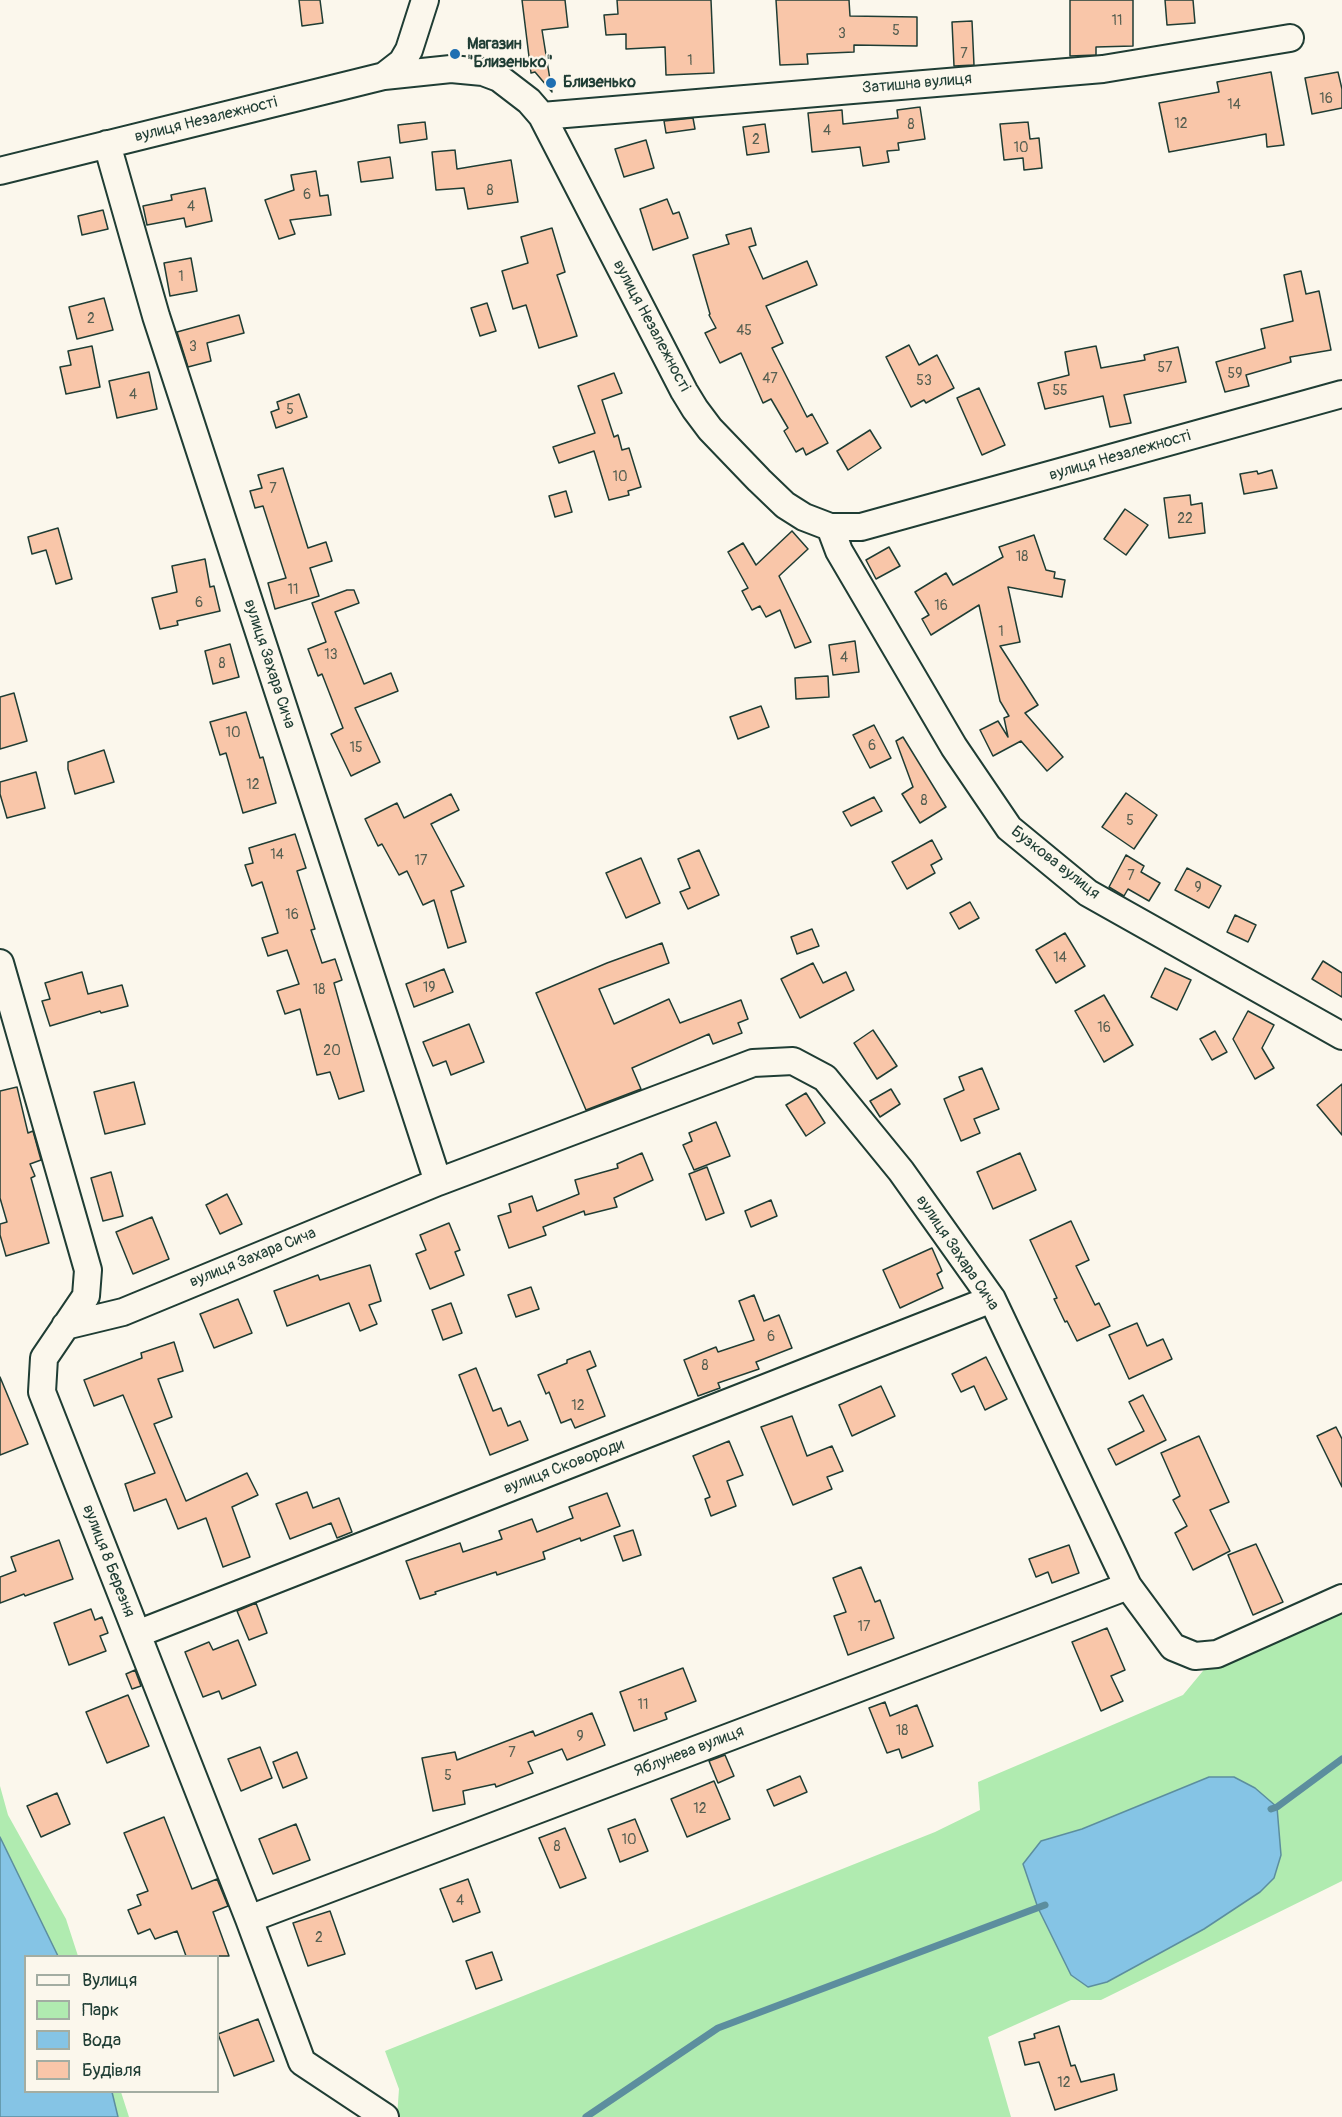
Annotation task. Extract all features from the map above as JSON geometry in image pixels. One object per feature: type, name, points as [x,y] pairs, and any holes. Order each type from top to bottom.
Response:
[{"type":"street","points":[[384,76],[402,62],[409,50],[425,0]]},
{"type":"street","name":"Затишна вулиця","points":[[542,116],[1103,69],[1290,38]]},
{"type":"street","name":"вулиця Незалежності","points":[[0,171],[384,76],[451,69],[483,72],[499,78],[514,88],[542,116],[695,409],[710,429],[772,494],[804,517],[830,527],[861,527],[1342,394]]},
{"type":"street","name":"вулиця Захара Сича","points":[[107,144],[156,316],[438,1182]]},
{"type":"street","name":"Бузкова вулиця","points":[[830,527],[839,551],[948,736],[1009,828],[1088,893],[1342,1036]]},
{"type":"street","name":"вулиця 8 Березня","points":[[0,963],[88,1270],[86,1296],[44,1358],[42,1392],[249,1919],[302,2062],[385,2117]]},
{"type":"street","name":"вулиця Захара Сича","points":[[65,1326],[123,1312],[438,1182],[753,1063],[793,1061],[825,1078],[901,1171],[992,1299],[1128,1586],[1173,1647],[1195,1656],[1217,1654],[1342,1598]]},
{"type":"street","name":"вулиця Сковороди","points":[[137,1634],[992,1299]]},
{"type":"street","name":"Яблунева вулиця","points":[[249,1919],[1128,1586]]},
{"type":"green space","points":[[1342,1598],[1342,1881],[1101,2000],[1071,2000],[988,2037],[1011,2117],[397,2117],[399,2089],[385,2051],[935,1832],[980,1810],[978,1782],[1183,1695],[1217,1654]]},
{"type":"green space","points":[[0,1786],[8,1815],[66,1919],[78,1955],[58,1955],[0,1837]]},
{"type":"green space","points":[[112,2093],[121,2093],[129,2117],[118,2117]]},
{"type":"water","points":[[1209,1777],[1234,1777],[1255,1788],[1277,1807],[1281,1855],[1274,1878],[1260,1892],[1204,1929],[1107,1982],[1088,1987],[1071,1975],[1038,1908],[1023,1864],[1041,1841],[1082,1829]]},
{"type":"water","points":[[0,1837],[58,1955],[24,1955],[24,2093],[112,2093],[118,2117],[0,2117]]},
{"type":"building","points":[[299,0],[320,0],[323,23],[302,26]]},
{"type":"building","points":[[522,0],[565,0],[568,27],[542,30],[552,92],[535,72],[531,73]]},
{"type":"building","points":[[617,0],[711,0],[714,73],[666,75],[665,47],[626,49],[626,34],[606,35],[604,15],[618,14]]},
{"type":"building","points":[[776,0],[849,0],[850,16],[917,17],[917,46],[854,45],[854,52],[807,54],[808,64],[780,65]]},
{"type":"building","points":[[1070,0],[1133,0],[1133,46],[1096,47],[1096,55],[1070,56]]},
{"type":"building","points":[[1165,0],[1193,0],[1195,23],[1167,25]]},
{"type":"building","points":[[972,21],[974,65],[954,66],[952,22]]},
{"type":"building","points":[[1271,72],[1284,145],[1267,147],[1266,134],[1169,152],[1159,103],[1219,92],[1217,82]]},
{"type":"building","points":[[1338,72],[1342,89],[1342,108],[1312,114],[1305,78]]},
{"type":"building","points":[[920,107],[925,139],[898,143],[899,150],[887,151],[889,162],[863,166],[860,147],[812,152],[808,113],[842,110],[843,124],[898,118],[897,110]]},
{"type":"building","points":[[693,118],[695,129],[666,133],[664,121]]},
{"type":"building","points":[[425,122],[427,139],[400,143],[398,125]]},
{"type":"building","points":[[1028,122],[1030,139],[1039,138],[1042,168],[1024,170],[1023,158],[1004,160],[1000,124]]},
{"type":"building","points":[[765,124],[769,152],[747,155],[743,127]]},
{"type":"building","points":[[646,140],[654,168],[624,177],[615,149]]},
{"type":"building","points":[[455,150],[457,169],[511,160],[518,202],[468,209],[464,188],[436,190],[432,152]]},
{"type":"building","points":[[390,157],[393,178],[361,182],[358,162]]},
{"type":"building","points":[[316,171],[320,196],[328,195],[331,215],[290,220],[295,234],[279,239],[265,200],[294,190],[291,175]]},
{"type":"building","points":[[205,188],[212,221],[186,227],[184,218],[147,225],[143,206],[172,200],[171,195]]},
{"type":"building","points":[[667,199],[673,214],[679,212],[688,238],[653,250],[640,209]]},
{"type":"building","points":[[103,210],[108,229],[82,235],[78,216]]},
{"type":"building","points":[[552,228],[565,272],[557,275],[577,336],[539,348],[526,305],[513,309],[502,271],[528,263],[521,237]]},
{"type":"building","points":[[751,228],[756,245],[749,247],[763,279],[807,261],[817,285],[766,306],[783,343],[772,348],[807,417],[812,414],[828,443],[806,455],[803,448],[796,452],[784,431],[788,428],[771,399],[763,403],[741,353],[720,363],[705,333],[716,328],[709,315],[693,255],[729,244],[726,235]]},
{"type":"building","points":[[191,258],[197,291],[170,296],[164,263]]},
{"type":"building","points":[[1301,271],[1306,294],[1319,291],[1331,350],[1290,357],[1291,362],[1246,375],[1249,386],[1225,392],[1216,362],[1265,348],[1261,329],[1293,321],[1284,275]]},
{"type":"building","points":[[104,298],[113,330],[77,339],[69,307]]},
{"type":"building","points":[[487,303],[496,331],[480,336],[471,308]]},
{"type":"building","points":[[239,315],[244,333],[207,343],[211,361],[188,367],[177,332]]},
{"type":"building","points":[[909,345],[919,365],[937,355],[954,388],[926,403],[924,400],[911,407],[886,357]]},
{"type":"building","points":[[92,346],[100,387],[66,394],[60,367],[71,365],[68,351]]},
{"type":"building","points":[[1096,346],[1101,368],[1145,360],[1144,355],[1178,347],[1186,382],[1124,395],[1131,423],[1110,427],[1103,396],[1045,409],[1038,383],[1069,375],[1065,352]]},
{"type":"building","points":[[149,372],[157,409],[117,418],[109,381]]},
{"type":"building","points":[[614,373],[622,393],[602,400],[614,437],[618,435],[622,450],[629,448],[641,487],[628,491],[629,495],[609,500],[594,451],[559,463],[553,447],[595,433],[578,386]]},
{"type":"building","points":[[979,388],[1005,445],[982,455],[957,398]]},
{"type":"building","points":[[299,394],[307,417],[276,428],[271,412],[279,409],[277,402]]},
{"type":"building","points":[[870,430],[881,448],[848,470],[837,451]]},
{"type":"building","points":[[283,468],[308,548],[326,542],[332,561],[310,568],[319,596],[275,609],[268,583],[286,578],[263,506],[255,508],[250,491],[262,488],[258,475]]},
{"type":"building","points":[[1272,470],[1277,488],[1244,494],[1240,474],[1257,471],[1258,474]]},
{"type":"building","points":[[566,491],[572,512],[555,517],[549,496]]},
{"type":"building","points":[[1190,495],[1191,505],[1202,503],[1205,533],[1169,538],[1164,498]]},
{"type":"building","points":[[1125,509],[1148,525],[1126,555],[1104,539]]},
{"type":"building","points":[[58,528],[72,579],[56,584],[46,550],[32,554],[28,537]]},
{"type":"building","points":[[792,531],[808,549],[779,576],[811,642],[795,648],[780,610],[766,617],[760,606],[752,610],[742,591],[748,588],[728,552],[743,543],[756,565]]},
{"type":"building","points":[[1034,535],[1046,570],[1055,572],[1054,578],[1065,580],[1062,597],[1008,587],[1020,642],[1000,646],[1038,705],[1025,713],[1063,757],[1047,771],[1021,741],[993,756],[980,730],[998,721],[1008,737],[1004,718],[1009,716],[1000,701],[979,605],[931,635],[922,619],[929,615],[915,592],[946,573],[953,585],[1003,557],[999,547]]},
{"type":"building","points":[[889,547],[900,566],[876,579],[866,560]]},
{"type":"building","points":[[205,559],[210,587],[214,586],[220,611],[177,621],[178,625],[160,629],[152,598],[177,592],[172,566]]},
{"type":"building","points":[[347,590],[354,590],[359,603],[335,612],[364,684],[391,673],[398,691],[355,708],[380,762],[351,776],[331,734],[343,728],[322,674],[318,676],[308,649],[326,642],[312,603]]},
{"type":"building","points":[[855,641],[859,672],[833,675],[829,645]]},
{"type":"building","points":[[230,644],[239,677],[213,684],[205,651]]},
{"type":"building","points":[[828,676],[829,697],[796,699],[795,678]]},
{"type":"building","points":[[14,693],[27,741],[0,749],[0,697]]},
{"type":"building","points":[[761,706],[769,727],[738,739],[730,717]]},
{"type":"building","points":[[246,712],[260,758],[263,757],[276,803],[243,813],[226,753],[220,755],[210,722]]},
{"type":"building","points":[[874,725],[891,758],[870,768],[853,735]]},
{"type":"building","points":[[903,737],[946,807],[920,823],[902,794],[913,787],[896,741]]},
{"type":"building","points":[[104,750],[114,782],[75,794],[68,762]]},
{"type":"building","points":[[36,772],[45,808],[7,818],[0,794],[0,782]]},
{"type":"building","points":[[1126,793],[1157,815],[1134,849],[1102,827]]},
{"type":"building","points":[[451,794],[459,810],[431,824],[464,886],[451,891],[466,942],[448,948],[434,900],[423,905],[407,871],[399,875],[382,844],[378,846],[365,819],[397,803],[404,818]]},
{"type":"building","points":[[874,797],[882,811],[851,826],[843,812]]},
{"type":"building","points":[[295,834],[306,868],[297,871],[315,929],[311,930],[322,963],[335,959],[342,980],[334,983],[364,1091],[339,1099],[330,1072],[317,1075],[300,1009],[285,1014],[277,991],[299,984],[287,950],[268,956],[262,938],[278,933],[262,882],[252,886],[245,865],[253,863],[249,848]]},
{"type":"building","points":[[932,840],[942,859],[931,865],[935,873],[907,889],[892,862]]},
{"type":"building","points":[[699,850],[719,895],[688,909],[680,892],[690,888],[678,859]]},
{"type":"building","points":[[1126,855],[1144,866],[1141,872],[1160,883],[1149,901],[1128,889],[1124,896],[1109,887]]},
{"type":"building","points":[[641,858],[660,903],[626,918],[606,873]]},
{"type":"building","points":[[1187,868],[1221,886],[1209,908],[1175,890]]},
{"type":"building","points":[[970,902],[979,918],[959,929],[950,913]]},
{"type":"building","points":[[1235,915],[1256,925],[1248,942],[1227,932]]},
{"type":"building","points":[[812,929],[819,946],[797,954],[791,937]]},
{"type":"building","points":[[1065,933],[1085,966],[1056,983],[1036,950]]},
{"type":"building","points":[[662,943],[669,963],[599,989],[614,1024],[669,999],[680,1023],[741,1000],[748,1019],[738,1023],[742,1033],[713,1044],[709,1034],[632,1068],[641,1089],[586,1110],[536,993]]},
{"type":"building","points":[[1323,961],[1342,973],[1342,997],[1312,979]]},
{"type":"building","points":[[813,963],[823,983],[846,972],[854,990],[800,1018],[781,979]]},
{"type":"building","points":[[1165,968],[1191,980],[1177,1010],[1151,997]]},
{"type":"building","points":[[444,969],[453,992],[414,1007],[406,984]]},
{"type":"building","points":[[82,972],[88,994],[122,985],[128,1006],[101,1013],[100,1011],[50,1026],[42,1001],[50,999],[45,983]]},
{"type":"building","points":[[1104,995],[1133,1045],[1104,1062],[1075,1011]]},
{"type":"building","points":[[1248,1011],[1274,1025],[1262,1048],[1274,1068],[1255,1079],[1233,1039]]},
{"type":"building","points":[[469,1024],[484,1062],[451,1075],[446,1061],[433,1066],[423,1042]]},
{"type":"building","points":[[873,1030],[897,1066],[877,1079],[854,1043]]},
{"type":"building","points":[[1215,1031],[1227,1052],[1212,1060],[1200,1039]]},
{"type":"building","points":[[982,1068],[999,1109],[974,1119],[980,1133],[961,1141],[944,1099],[964,1090],[959,1077]]},
{"type":"building","points":[[134,1082],[145,1124],[105,1134],[94,1092]]},
{"type":"building","points":[[1342,1084],[1342,1135],[1317,1105]]},
{"type":"building","points":[[17,1087],[28,1133],[33,1131],[41,1160],[30,1164],[35,1176],[31,1178],[49,1243],[6,1256],[0,1235],[0,1224],[7,1222],[0,1198],[0,1091]]},
{"type":"building","points":[[891,1089],[900,1104],[880,1117],[870,1101]]},
{"type":"building","points":[[806,1093],[825,1123],[806,1136],[786,1105]]},
{"type":"building","points":[[716,1122],[730,1156],[694,1170],[683,1145],[692,1141],[689,1133]]},
{"type":"building","points":[[642,1153],[653,1180],[614,1198],[617,1207],[585,1215],[584,1211],[543,1227],[546,1235],[509,1248],[498,1216],[511,1212],[509,1204],[532,1196],[537,1211],[579,1194],[575,1180],[618,1168],[617,1164]]},
{"type":"building","points":[[1020,1153],[1036,1190],[993,1209],[977,1172]]},
{"type":"building","points":[[707,1167],[724,1213],[706,1220],[689,1174]]},
{"type":"building","points":[[111,1172],[123,1216],[103,1221],[91,1178]]},
{"type":"building","points":[[227,1194],[242,1224],[220,1234],[206,1205]]},
{"type":"building","points":[[771,1200],[777,1216],[751,1227],[745,1211]]},
{"type":"building","points":[[152,1217],[169,1259],[133,1274],[116,1232]]},
{"type":"building","points":[[1071,1221],[1089,1260],[1076,1266],[1095,1305],[1099,1303],[1110,1326],[1077,1341],[1054,1299],[1057,1298],[1030,1240]]},
{"type":"building","points":[[449,1223],[460,1250],[455,1252],[464,1275],[430,1289],[416,1254],[426,1250],[420,1235]]},
{"type":"building","points":[[932,1248],[942,1271],[937,1274],[943,1288],[900,1308],[883,1270]]},
{"type":"building","points":[[370,1265],[381,1301],[369,1305],[377,1324],[360,1331],[349,1303],[287,1326],[274,1291],[318,1275],[320,1280]]},
{"type":"building","points":[[531,1287],[539,1309],[516,1317],[508,1295]]},
{"type":"building","points":[[754,1295],[764,1321],[779,1315],[792,1348],[756,1362],[759,1369],[718,1383],[720,1388],[698,1396],[684,1360],[716,1347],[718,1352],[754,1340],[739,1301]]},
{"type":"building","points":[[238,1299],[252,1333],[214,1348],[200,1314]]},
{"type":"building","points":[[451,1303],[462,1333],[443,1340],[432,1310]]},
{"type":"building","points":[[1137,1323],[1147,1346],[1163,1339],[1172,1359],[1129,1379],[1109,1335]]},
{"type":"building","points":[[174,1342],[183,1371],[158,1379],[172,1417],[154,1424],[186,1501],[247,1473],[258,1495],[232,1507],[250,1557],[223,1567],[206,1518],[178,1529],[166,1499],[134,1511],[125,1484],[155,1473],[123,1395],[94,1406],[84,1380],[142,1358],[141,1353]]},
{"type":"building","points":[[590,1351],[596,1366],[587,1370],[605,1416],[575,1428],[571,1419],[561,1423],[549,1392],[546,1394],[538,1375]]},
{"type":"building","points":[[986,1357],[1007,1399],[985,1410],[974,1386],[961,1392],[952,1374]]},
{"type":"building","points":[[476,1368],[493,1411],[501,1408],[508,1426],[520,1421],[528,1440],[490,1455],[459,1375]]},
{"type":"building","points":[[0,1377],[28,1444],[0,1455]]},
{"type":"building","points":[[881,1386],[895,1416],[852,1436],[839,1405]]},
{"type":"building","points":[[1143,1395],[1166,1440],[1116,1465],[1108,1449],[1144,1431],[1129,1402]]},
{"type":"building","points":[[792,1416],[807,1456],[832,1446],[843,1471],[827,1477],[832,1489],[793,1505],[761,1427]]},
{"type":"building","points":[[1336,1427],[1342,1439],[1342,1487],[1317,1436]]},
{"type":"building","points":[[1199,1436],[1229,1502],[1210,1510],[1230,1551],[1193,1570],[1175,1533],[1187,1526],[1173,1500],[1180,1496],[1161,1453]]},
{"type":"building","points":[[729,1441],[743,1475],[727,1481],[736,1506],[711,1516],[705,1499],[710,1497],[693,1456]]},
{"type":"building","points":[[307,1492],[313,1508],[339,1498],[352,1532],[337,1538],[331,1523],[290,1539],[276,1504]]},
{"type":"building","points":[[607,1493],[620,1526],[543,1552],[545,1559],[497,1575],[496,1572],[420,1599],[406,1561],[460,1543],[463,1552],[502,1539],[499,1531],[532,1519],[537,1532],[573,1518],[569,1507]]},
{"type":"building","points":[[633,1530],[641,1555],[623,1561],[614,1536]]},
{"type":"building","points":[[59,1540],[73,1579],[0,1603],[0,1577],[16,1571],[11,1557]]},
{"type":"building","points":[[1256,1544],[1283,1602],[1253,1615],[1228,1555]]},
{"type":"building","points":[[1069,1545],[1079,1573],[1052,1583],[1048,1572],[1036,1577],[1029,1559]]},
{"type":"building","points":[[861,1567],[875,1602],[880,1600],[894,1638],[848,1655],[834,1616],[846,1612],[833,1578]]},
{"type":"building","points":[[256,1603],[267,1633],[249,1640],[237,1611]]},
{"type":"building","points":[[91,1609],[95,1620],[102,1617],[108,1633],[100,1636],[106,1651],[69,1665],[54,1623]]},
{"type":"building","points":[[1107,1628],[1125,1670],[1111,1676],[1123,1701],[1101,1711],[1072,1642]]},
{"type":"building","points":[[238,1640],[256,1685],[222,1699],[219,1691],[203,1697],[185,1652],[209,1642],[213,1650]]},
{"type":"building","points":[[683,1668],[696,1701],[665,1713],[667,1719],[634,1731],[620,1692]]},
{"type":"building","points":[[135,1670],[141,1686],[132,1689],[126,1674]]},
{"type":"building","points":[[128,1695],[149,1746],[107,1763],[86,1712]]},
{"type":"building","points":[[885,1702],[890,1716],[917,1705],[933,1746],[902,1758],[899,1749],[887,1753],[869,1708]]},
{"type":"building","points":[[592,1713],[605,1745],[567,1760],[562,1749],[528,1762],[533,1773],[496,1787],[495,1784],[463,1791],[465,1804],[433,1811],[422,1758],[455,1752],[457,1760],[533,1731],[535,1736]]},
{"type":"building","points":[[260,1747],[272,1778],[241,1791],[228,1759]]},
{"type":"building","points":[[297,1752],[307,1778],[283,1788],[273,1762]]},
{"type":"building","points":[[725,1755],[734,1776],[718,1783],[709,1761]]},
{"type":"building","points":[[800,1776],[807,1792],[774,1806],[767,1790]]},
{"type":"building","points":[[714,1781],[730,1819],[687,1837],[671,1799]]},
{"type":"building","points":[[57,1793],[70,1824],[41,1837],[27,1806]]},
{"type":"building","points":[[164,1817],[192,1889],[217,1879],[228,1906],[213,1912],[229,1956],[186,1955],[177,1931],[155,1939],[150,1929],[138,1934],[128,1910],[141,1905],[137,1895],[148,1891],[124,1833]]},
{"type":"building","points":[[635,1819],[648,1851],[620,1862],[608,1829]]},
{"type":"building","points":[[296,1824],[310,1860],[273,1874],[259,1839]]},
{"type":"building","points":[[565,1828],[586,1878],[560,1888],[539,1838]]},
{"type":"building","points":[[468,1879],[480,1912],[453,1922],[440,1889]]},
{"type":"building","points":[[330,1911],[345,1954],[308,1966],[293,1923]]},
{"type":"building","points":[[492,1952],[502,1980],[476,1989],[466,1961]]},
{"type":"building","points":[[258,2019],[274,2061],[234,2076],[219,2034]]},
{"type":"building","points":[[1059,2026],[1071,2066],[1075,2065],[1081,2082],[1114,2074],[1117,2090],[1055,2110],[1039,2062],[1025,2065],[1019,2042],[1035,2038],[1034,2034]]},
{"type":"waterway","points":[[1271,1809],[1277,1807],[1342,1759]]},
{"type":"waterway","points":[[586,2117],[718,2028],[1045,1905]]},
{"type":"place","name":"Магазин \"Близенько\"","points":[[455,54]]},
{"type":"place","name":"Близенько","points":[[551,83]]}]
